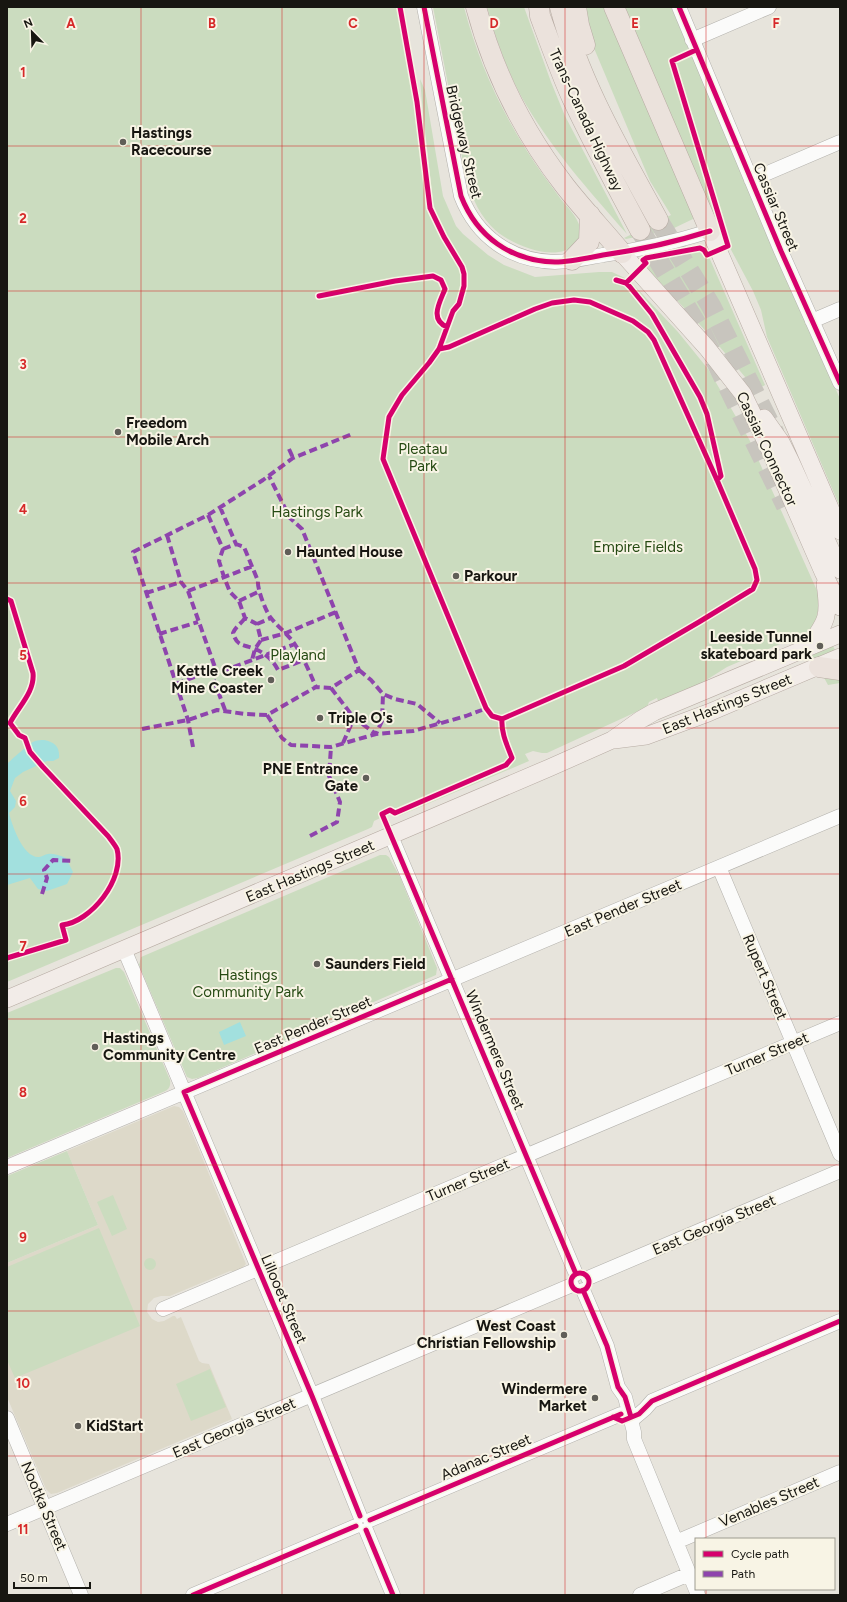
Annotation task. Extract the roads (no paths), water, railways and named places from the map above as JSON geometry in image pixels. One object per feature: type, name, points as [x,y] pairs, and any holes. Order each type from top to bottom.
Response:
[{"type":"highway","points":[[476,7],[482,30],[494,64],[511,100],[564,185],[622,253]]},
{"type":"highway","name":"Trans-Canada Highway","points":[[560,7],[578,61],[603,118],[658,220]]},
{"type":"highway","points":[[576,7],[579,25],[590,61],[623,156]]},
{"type":"highway","points":[[614,7],[710,231]]},
{"type":"highway","name":"Trans-Canada Highway","points":[[538,10],[573,99],[605,165],[640,230]]},
{"type":"highway","points":[[572,260],[589,242],[590,215]]},
{"type":"highway","points":[[819,667],[840,670]]},
{"type":"main road","points":[[710,231],[840,531]]},
{"type":"main road","name":"Cassiar Connector","points":[[622,253],[707,348],[743,394],[768,446],[823,572],[840,607]]},
{"type":"main road","points":[[743,394],[766,421],[784,448],[840,570]]},
{"type":"main road","points":[[809,646],[826,618],[828,601],[823,572]]},
{"type":"main road","name":"East Hastings Street","points":[[7,999],[391,836],[612,740],[654,712],[840,634]]},
{"type":"main road","name":"East Hastings Street","points":[[612,740],[646,736],[840,658]]},
{"type":"street","name":"Bridgeway Street","points":[[424,7],[461,196],[466,209],[474,221],[490,239],[513,253],[538,260],[556,262],[622,253],[710,231]]},
{"type":"street","name":"Cassiar Street","points":[[678,7],[751,180],[840,383]]},
{"type":"street","points":[[692,40],[769,7]]},
{"type":"street","points":[[751,180],[840,142]]},
{"type":"street","points":[[812,321],[840,309]]},
{"type":"street","name":"East Pender Street","points":[[7,1167],[840,816]]},
{"type":"street","name":"Windermere Street","points":[[391,836],[610,1354],[618,1387],[616,1394],[634,1432],[634,1439],[695,1588]]},
{"type":"street","name":"Rupert Street","points":[[719,867],[840,1154]]},
{"type":"street","name":"Lillooet Street","points":[[124,949],[312,1396],[392,1595]]},
{"type":"street","name":"Turner Street","points":[[163,1309],[840,1023]]},
{"type":"street","name":"East Georgia Street","points":[[7,1524],[840,1171]]},
{"type":"street","name":"Adanac Street","points":[[193,1595],[363,1523],[645,1409],[652,1401],[840,1321]]},
{"type":"street","name":"Windermere Street","points":[[618,1387],[622,1391],[626,1400],[626,1417]]},
{"type":"street","name":"Adanac Street","points":[[626,1400],[646,1399],[652,1401]]},
{"type":"street","name":"Nootka Street","points":[[7,1418],[81,1595]]},
{"type":"street","name":"Venables Street","points":[[676,1542],[840,1472]]},
{"type":"street","points":[[640,1595],[689,1574]]},
{"type":"water","points":[[37,740],[51,742],[58,748],[59,758],[53,761],[47,761],[23,772],[15,778],[10,791],[16,801],[15,807],[9,813],[19,840],[28,852],[33,856],[39,857],[50,854],[66,858],[73,872],[67,884],[47,891],[38,889],[30,878],[7,885],[7,764],[33,742]]},
{"type":"water","points":[[240,1022],[246,1036],[224,1045],[219,1032]]},
{"type":"tunnel","points":[[658,220],[711,306],[775,434]]},
{"type":"tunnel","points":[[640,230],[702,333],[786,506]]},
{"type":"place","name":"Hastings Racecourse","points":[[123,142]]},
{"type":"place","name":"Freedom Mobile Arch","points":[[118,432]]},
{"type":"place","name":"Haunted House","points":[[288,552]]},
{"type":"place","name":"Parkour","points":[[456,576]]},
{"type":"place","name":"Leeside Tunnel skateboard park","points":[[820,646]]},
{"type":"place","name":"Kettle Creek Mine Coaster","points":[[271,680]]},
{"type":"place","name":"Triple O's","points":[[320,718]]},
{"type":"place","name":"PNE Entrance Gate","points":[[366,778]]},
{"type":"place","name":"Saunders Field","points":[[317,964]]},
{"type":"place","name":"Hastings Community Centre","points":[[95,1047]]},
{"type":"place","name":"West Coast Christian Fellowship","points":[[564,1335]]},
{"type":"place","name":"Windermere Market","points":[[595,1398]]},
{"type":"place","name":"KidStart","points":[[78,1426]]},
{"type":"park label","name":"Pleatau Park","points":[[423,458]]},
{"type":"park label","name":"Hastings Park","points":[[317,512]]},
{"type":"park label","name":"Empire Fields","points":[[638,547]]},
{"type":"park label","name":"Playland","points":[[298,655]]},
{"type":"park label","name":"Hastings Community Park","points":[[248,984]]}]
